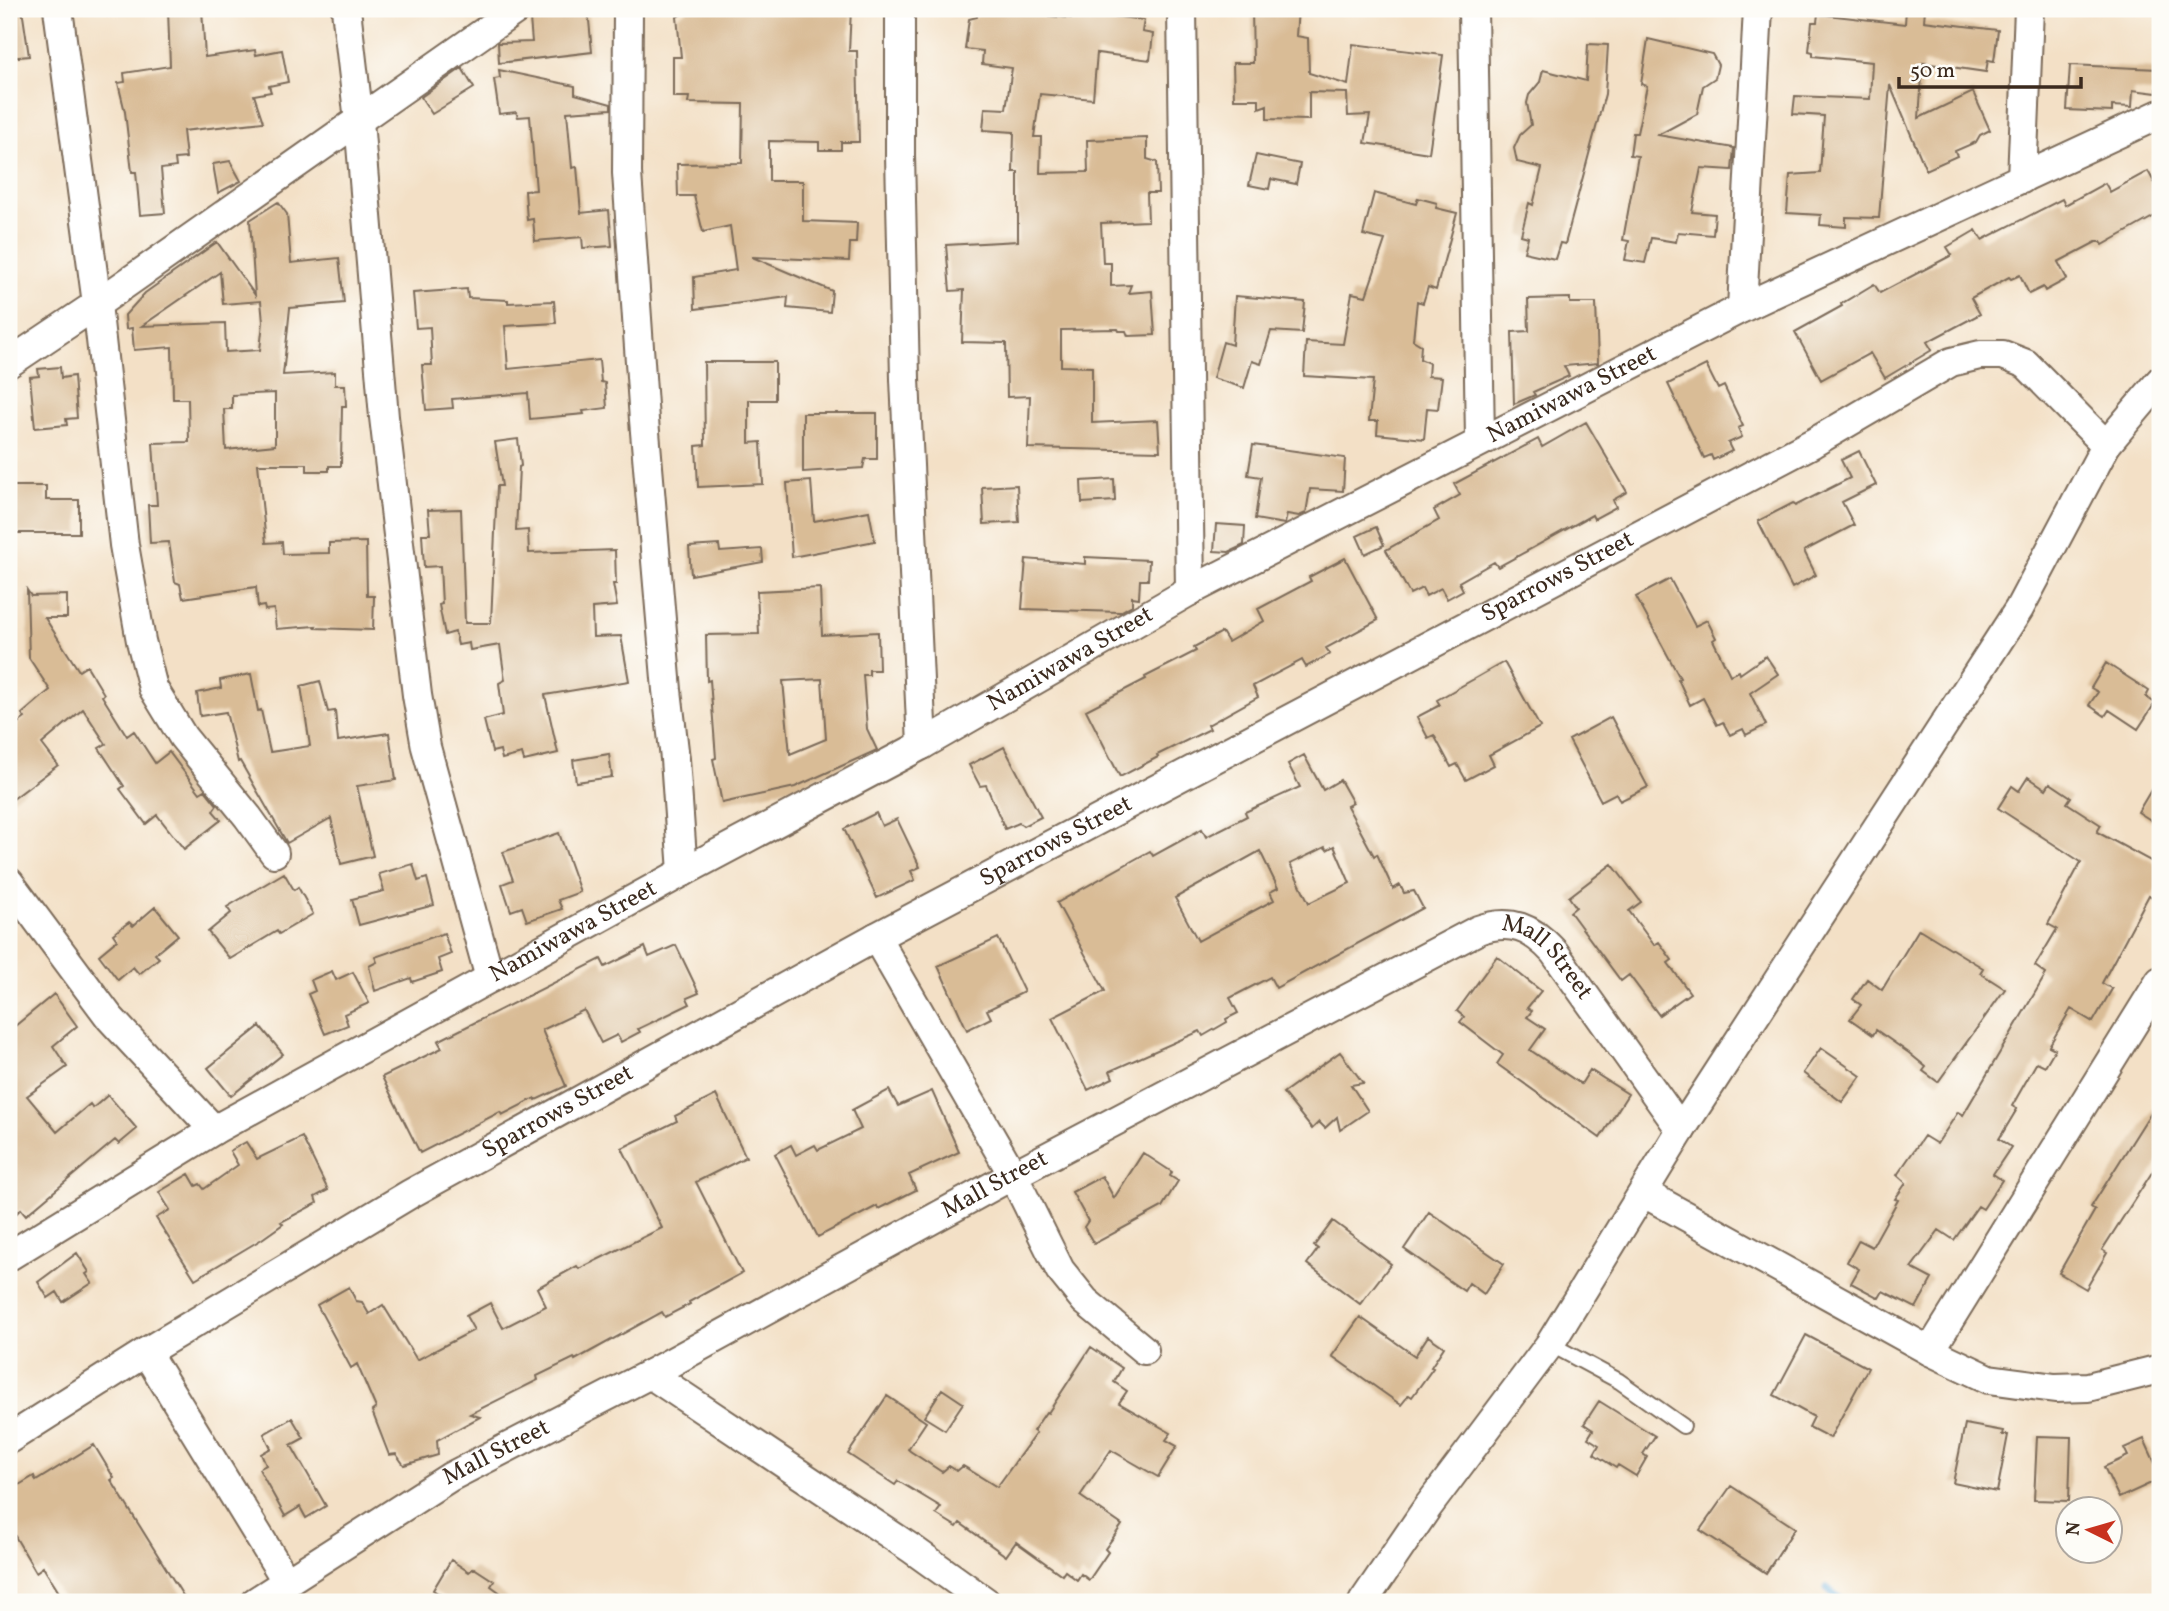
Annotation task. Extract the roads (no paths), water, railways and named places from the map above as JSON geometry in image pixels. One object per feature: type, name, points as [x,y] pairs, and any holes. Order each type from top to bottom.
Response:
[{"type":"street","points":[[58,9],[97,304],[124,545],[141,641],[153,688],[183,737],[274,853]]},
{"type":"street","points":[[346,9],[359,121],[384,417],[417,695],[426,747],[490,978]]},
{"type":"street","points":[[9,363],[517,9]]},
{"type":"street","points":[[628,9],[629,201],[644,420],[667,690],[676,759],[683,872]]},
{"type":"street","points":[[900,9],[905,379],[922,745]]},
{"type":"street","points":[[1182,9],[1190,591]]},
{"type":"street","points":[[1473,9],[1480,440]]},
{"type":"street","points":[[1742,308],[1758,9]]},
{"type":"street","points":[[2022,179],[2029,9]]},
{"type":"street","name":"Namiwawa Street","points":[[9,1255],[214,1130],[683,872],[922,745],[1190,591],[1742,308],[2160,114]]},
{"type":"street","name":"Sparrows Street","points":[[9,1439],[146,1352],[410,1194],[876,937],[1813,443],[1951,362],[1980,355],[2004,355],[2026,365],[2106,445]]},
{"type":"street","points":[[1363,1602],[1427,1508],[1550,1343],[1681,1130],[2019,609],[2106,445],[2160,381]]},
{"type":"street","points":[[9,882],[110,1018],[214,1130]]},
{"type":"street","name":"Mall Street","points":[[255,1602],[450,1477],[650,1374],[1013,1175],[1478,930],[1493,925],[1506,923],[1525,929],[1542,938],[1555,952],[1681,1130]]},
{"type":"street","points":[[876,937],[1013,1175],[1060,1270],[1085,1301],[1144,1350]]},
{"type":"street","points":[[1930,1351],[2160,981]]},
{"type":"street","points":[[1644,1193],[1930,1351],[1989,1379],[2055,1388],[2088,1387],[2160,1368]]},
{"type":"street","points":[[146,1352],[287,1582]]},
{"type":"street","points":[[650,1374],[912,1549],[986,1602]]},
{"type":"lane","points":[[1550,1343],[1619,1381],[1683,1426]]},
{"type":"waterway","points":[[1827,1588],[1844,1602]]}]
